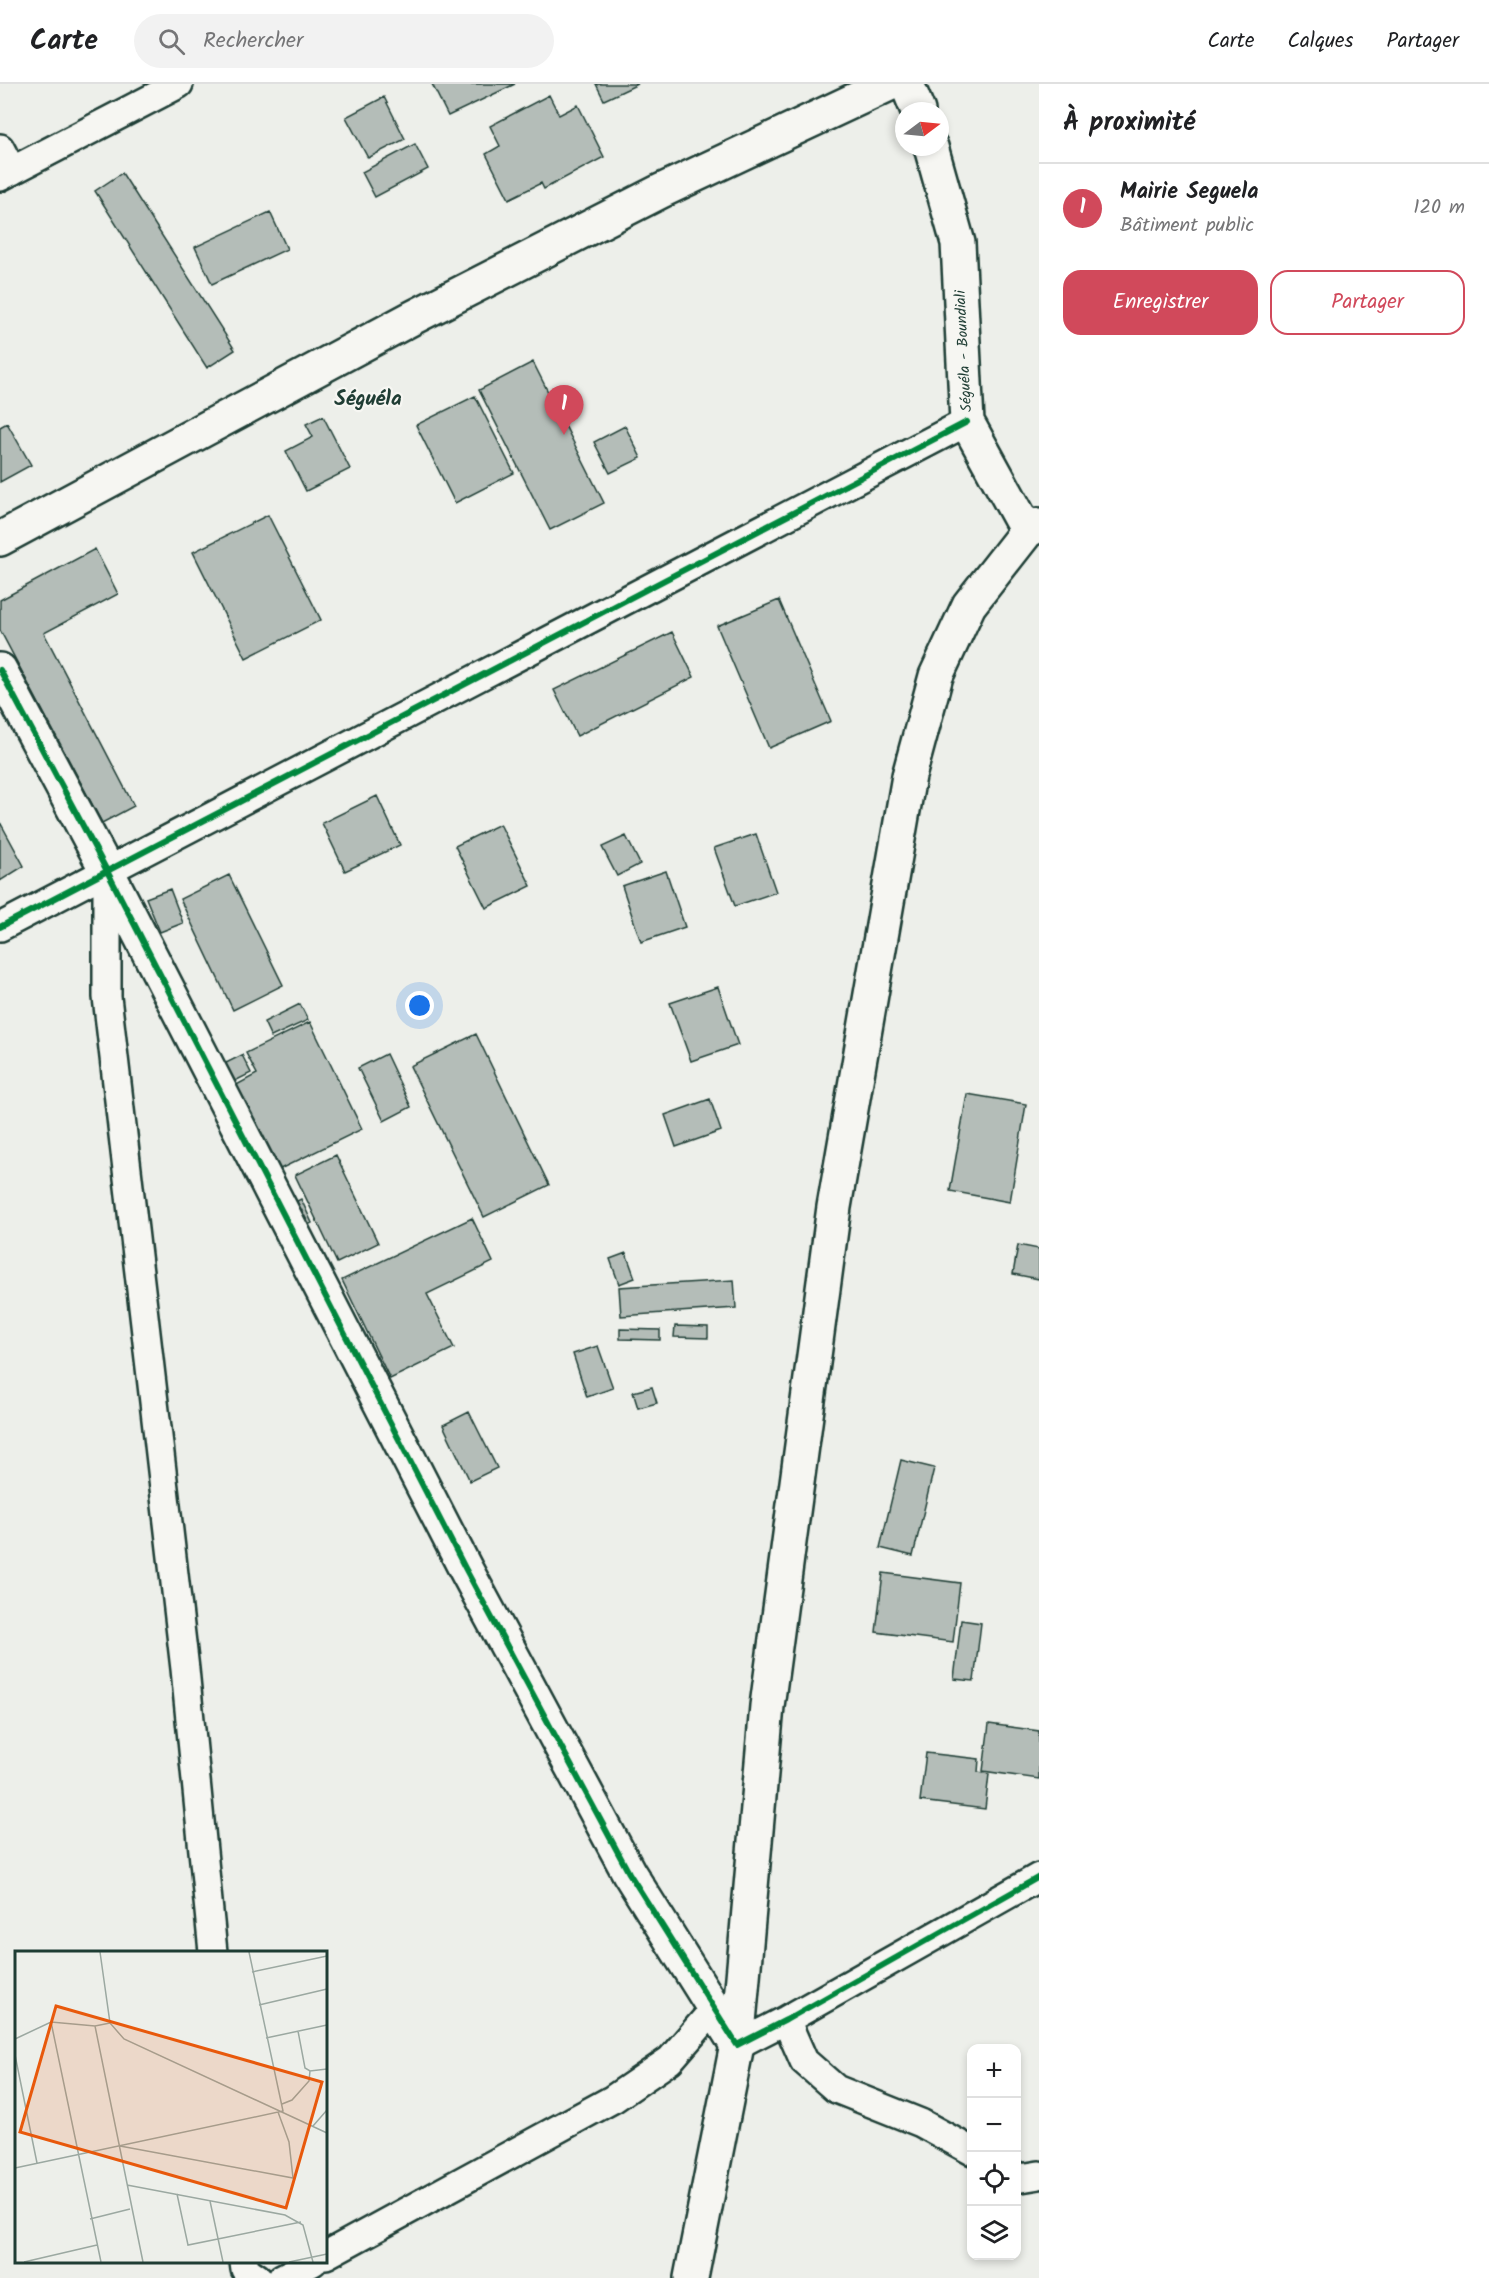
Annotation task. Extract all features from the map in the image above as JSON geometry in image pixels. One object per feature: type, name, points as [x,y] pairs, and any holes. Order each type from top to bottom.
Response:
[{"type":"main road","points":[[0,539],[424,312],[661,191],[889,84]]},
{"type":"main road","points":[[907,84],[914,102]]},
{"type":"main road","name":"Séguéla - Boundiali","points":[[934,156],[958,243],[967,422],[1033,528]]},
{"type":"main road","points":[[691,2278],[737,2045],[767,1706],[834,1207],[909,776],[936,676],[969,605],[1033,528]]},
{"type":"main road","points":[[0,670],[107,871],[488,1610],[629,1873],[737,2045]]},
{"type":"street","points":[[4,166],[179,84]]},
{"type":"street","points":[[0,927],[967,422]]},
{"type":"street","points":[[107,871],[107,997],[185,1669],[213,1951]]},
{"type":"street","points":[[737,2045],[1039,1877]]},
{"type":"street","points":[[327,2254],[612,2099],[670,2060],[715,2008]]},
{"type":"street","points":[[786,2019],[804,2061],[836,2089],[921,2123],[967,2148]]},
{"type":"street","points":[[1021,2178],[1039,2175]]},
{"type":"street","points":[[244,2263],[244,2269],[258,2278]]},
{"type":"street","points":[[282,2278],[311,2263]]},
{"type":"building","points":[[432,84],[515,84],[448,116]]},
{"type":"building","points":[[596,84],[638,84],[604,100]]},
{"type":"building","points":[[549,95],[559,115],[578,105],[604,157],[544,189],[541,183],[509,199],[486,154],[500,146],[490,126]]},
{"type":"building","points":[[384,97],[405,139],[368,158],[346,117]]},
{"type":"building","points":[[415,144],[428,169],[375,197],[362,172]]},
{"type":"building","points":[[122,173],[235,350],[207,368],[95,191]]},
{"type":"building","points":[[270,212],[287,249],[212,284],[195,247]]},
{"type":"building","points":[[533,362],[604,503],[550,530],[479,390]]},
{"type":"building","points":[[475,396],[514,473],[455,503],[416,425]]},
{"type":"building","points":[[323,416],[350,469],[306,491],[286,451],[313,437],[306,424]]},
{"type":"building","points":[[7,423],[31,465],[0,482],[0,427]]},
{"type":"building","points":[[625,426],[641,458],[610,473],[594,442]]},
{"type":"building","points":[[268,515],[321,620],[246,658],[193,552]]},
{"type":"building","points":[[95,549],[118,594],[44,633],[134,806],[102,823],[0,630],[0,600]]},
{"type":"building","points":[[779,600],[831,721],[769,748],[717,626]]},
{"type":"building","points":[[672,632],[694,677],[577,736],[554,690]]},
{"type":"building","points":[[377,796],[400,845],[345,871],[322,823]]},
{"type":"building","points":[[0,822],[24,866],[0,881]]},
{"type":"building","points":[[500,824],[531,886],[486,908],[455,846]]},
{"type":"building","points":[[756,834],[776,892],[735,906],[714,848]]},
{"type":"building","points":[[626,836],[640,864],[617,876],[602,847]]},
{"type":"building","points":[[666,871],[685,927],[641,942],[622,886]]},
{"type":"building","points":[[229,875],[283,985],[233,1010],[180,899]]},
{"type":"building","points":[[170,889],[183,923],[160,932],[146,898]]},
{"type":"building","points":[[718,987],[738,1045],[691,1061],[670,1003]]},
{"type":"building","points":[[300,1004],[308,1020],[271,1037],[264,1022]]},
{"type":"building","points":[[310,1022],[362,1129],[272,1173],[231,1088],[257,1074],[246,1053]]},
{"type":"building","points":[[476,1034],[549,1185],[484,1217],[410,1066]]},
{"type":"building","points":[[386,1054],[411,1107],[384,1121],[358,1068]]},
{"type":"building","points":[[242,1055],[251,1073],[227,1085],[218,1067]]},
{"type":"building","points":[[967,1094],[1026,1104],[1010,1202],[950,1191]]},
{"type":"building","points":[[710,1099],[721,1131],[676,1147],[665,1115]]},
{"type":"building","points":[[336,1155],[378,1243],[337,1263],[295,1175]]},
{"type":"building","points":[[301,1199],[312,1223],[298,1230],[287,1206]]},
{"type":"building","points":[[472,1218],[493,1262],[427,1294],[454,1348],[390,1379],[342,1280]]},
{"type":"building","points":[[1018,1245],[1039,1249],[1039,1279],[1013,1274]]},
{"type":"building","points":[[626,1253],[635,1278],[619,1284],[610,1259]]},
{"type":"building","points":[[734,1280],[736,1308],[621,1316],[619,1287]]},
{"type":"building","points":[[675,1326],[708,1327],[708,1338],[674,1337]]},
{"type":"building","points":[[620,1329],[660,1330],[660,1340],[620,1339]]},
{"type":"building","points":[[598,1346],[613,1388],[587,1397],[573,1354]]},
{"type":"building","points":[[652,1387],[657,1403],[638,1408],[633,1392]]},
{"type":"building","points":[[469,1412],[497,1468],[470,1481],[443,1425]]},
{"type":"building","points":[[901,1460],[934,1468],[913,1556],[880,1548]]},
{"type":"building","points":[[883,1573],[960,1583],[953,1642],[876,1632]]},
{"type":"building","points":[[961,1620],[981,1623],[974,1681],[954,1679]]},
{"type":"building","points":[[989,1724],[1039,1731],[1039,1779],[983,1771]]},
{"type":"building","points":[[926,1753],[979,1759],[978,1772],[989,1774],[985,1809],[920,1801]]},
{"type":"cycle path","points":[[0,927],[967,422]]},
{"type":"cycle path","points":[[0,670],[107,871],[465,1568],[629,1873],[737,2045],[786,2020],[1039,1877]]},
{"type":"place","name":"Mairie Seguela","points":[[564,435]]},
{"type":"district","name":"Séguéla","points":[[368,399]]}]
